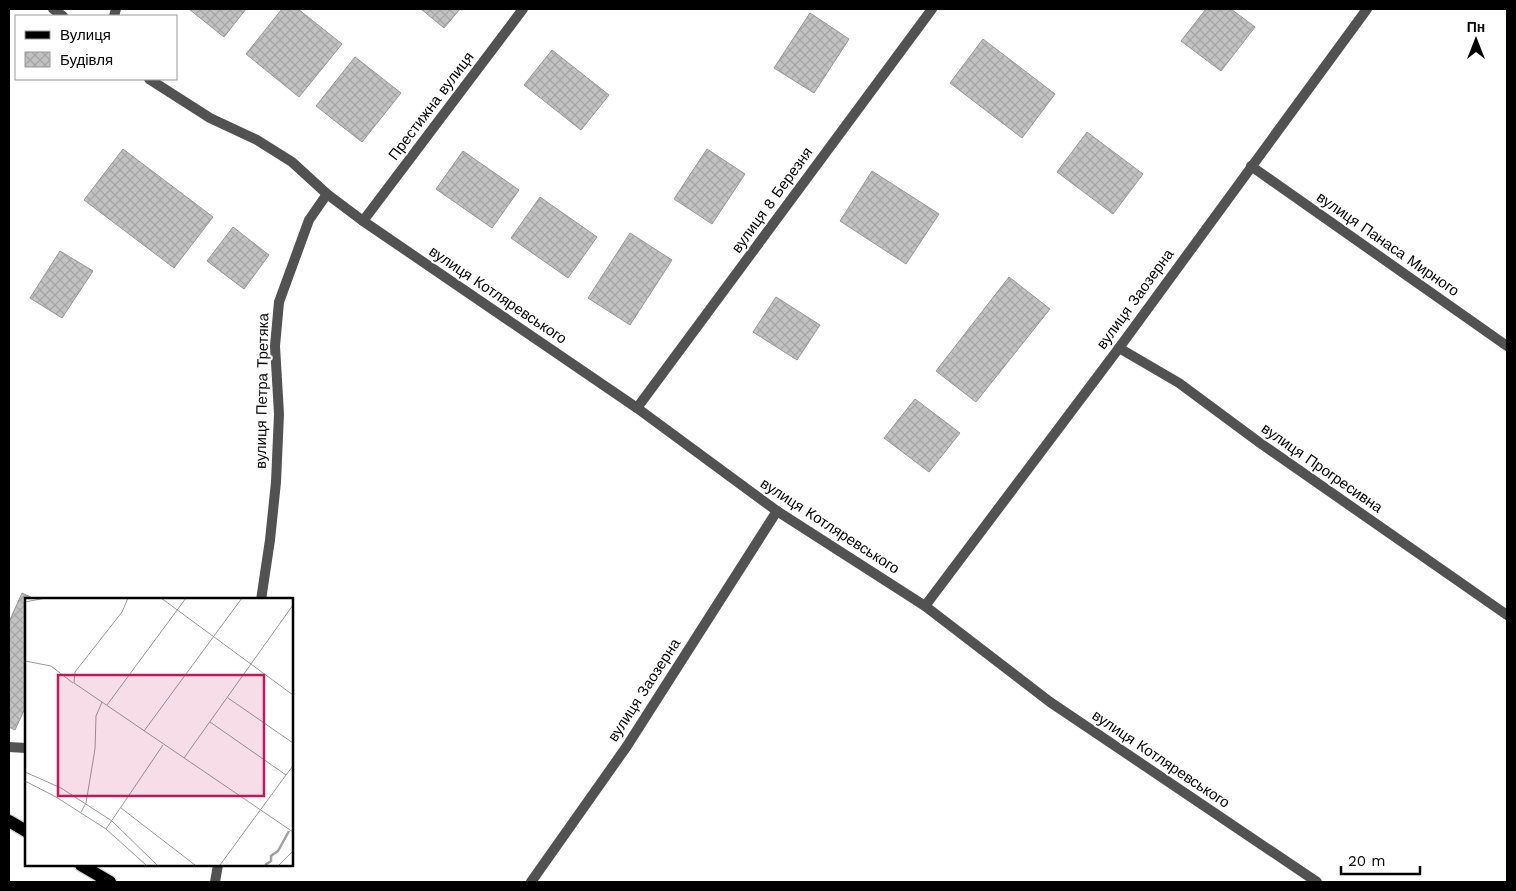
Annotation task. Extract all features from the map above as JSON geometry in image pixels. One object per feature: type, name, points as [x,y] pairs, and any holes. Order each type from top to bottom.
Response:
[{"type":"main road","points":[[9,822],[25,830]]},
{"type":"main road","points":[[83,866],[110,882]]},
{"type":"street","name":"Престижна вулиця","points":[[363,221],[523,9]]},
{"type":"street","name":"вулиця 8 Березня","points":[[637,408],[932,9]]},
{"type":"street","name":"вулиця Заозерна","points":[[925,606],[1119,348],[1367,9]]},
{"type":"street","name":"вулиця Котляревського","points":[[151,80],[210,118],[257,140],[292,162],[328,194],[363,221],[637,408],[777,511],[925,606],[1050,702],[1317,882]]},
{"type":"street","name":"вулиця Панаса Мирного","points":[[1251,166],[1507,346]]},
{"type":"street","name":"вулиця Петра Третяка","points":[[261,598],[276,482],[279,414],[275,346],[279,302],[309,220],[328,194]]},
{"type":"street","name":"вулиця Прогресивна","points":[[1119,348],[1178,383],[1260,443],[1507,615]]},
{"type":"street","name":"вулиця Заозерна","points":[[531,882],[627,746],[777,511]]},
{"type":"street","points":[[9,747],[25,748]]},
{"type":"street","points":[[215,882],[218,866]]},
{"type":"building","points":[[189,9],[246,9],[224,37]]},
{"type":"building","points":[[282,9],[298,9],[342,44],[299,97],[246,54]]},
{"type":"building","points":[[421,9],[460,9],[444,28]]},
{"type":"building","points":[[1206,9],[1231,9],[1255,27],[1221,71],[1181,41]]},
{"type":"building","points":[[810,13],[849,39],[814,93],[774,68]]},
{"type":"building","points":[[983,39],[1055,94],[1022,138],[950,83]]},
{"type":"building","points":[[552,50],[609,95],[581,130],[524,85]]},
{"type":"building","points":[[355,57],[401,93],[362,142],[316,106]]},
{"type":"building","points":[[1087,132],[1143,174],[1113,214],[1057,172]]},
{"type":"building","points":[[123,149],[213,217],[174,268],[84,200]]},
{"type":"building","points":[[707,149],[745,174],[712,224],[674,199]]},
{"type":"building","points":[[463,151],[519,190],[492,228],[436,189]]},
{"type":"building","points":[[872,171],[939,214],[906,264],[840,221]]},
{"type":"building","points":[[540,197],[597,237],[568,278],[511,238]]},
{"type":"building","points":[[233,227],[269,255],[244,289],[207,261]]},
{"type":"building","points":[[630,233],[672,260],[630,325],[588,298]]},
{"type":"building","points":[[60,251],[93,271],[62,318],[30,298]]},
{"type":"building","points":[[1009,277],[1050,309],[976,402],[936,371]]},
{"type":"building","points":[[776,297],[820,325],[797,360],[753,332]]},
{"type":"building","points":[[915,399],[960,433],[929,472],[884,438]]},
{"type":"building","points":[[22,593],[33,598],[25,598],[25,708],[15,730],[9,727],[9,622]]}]
